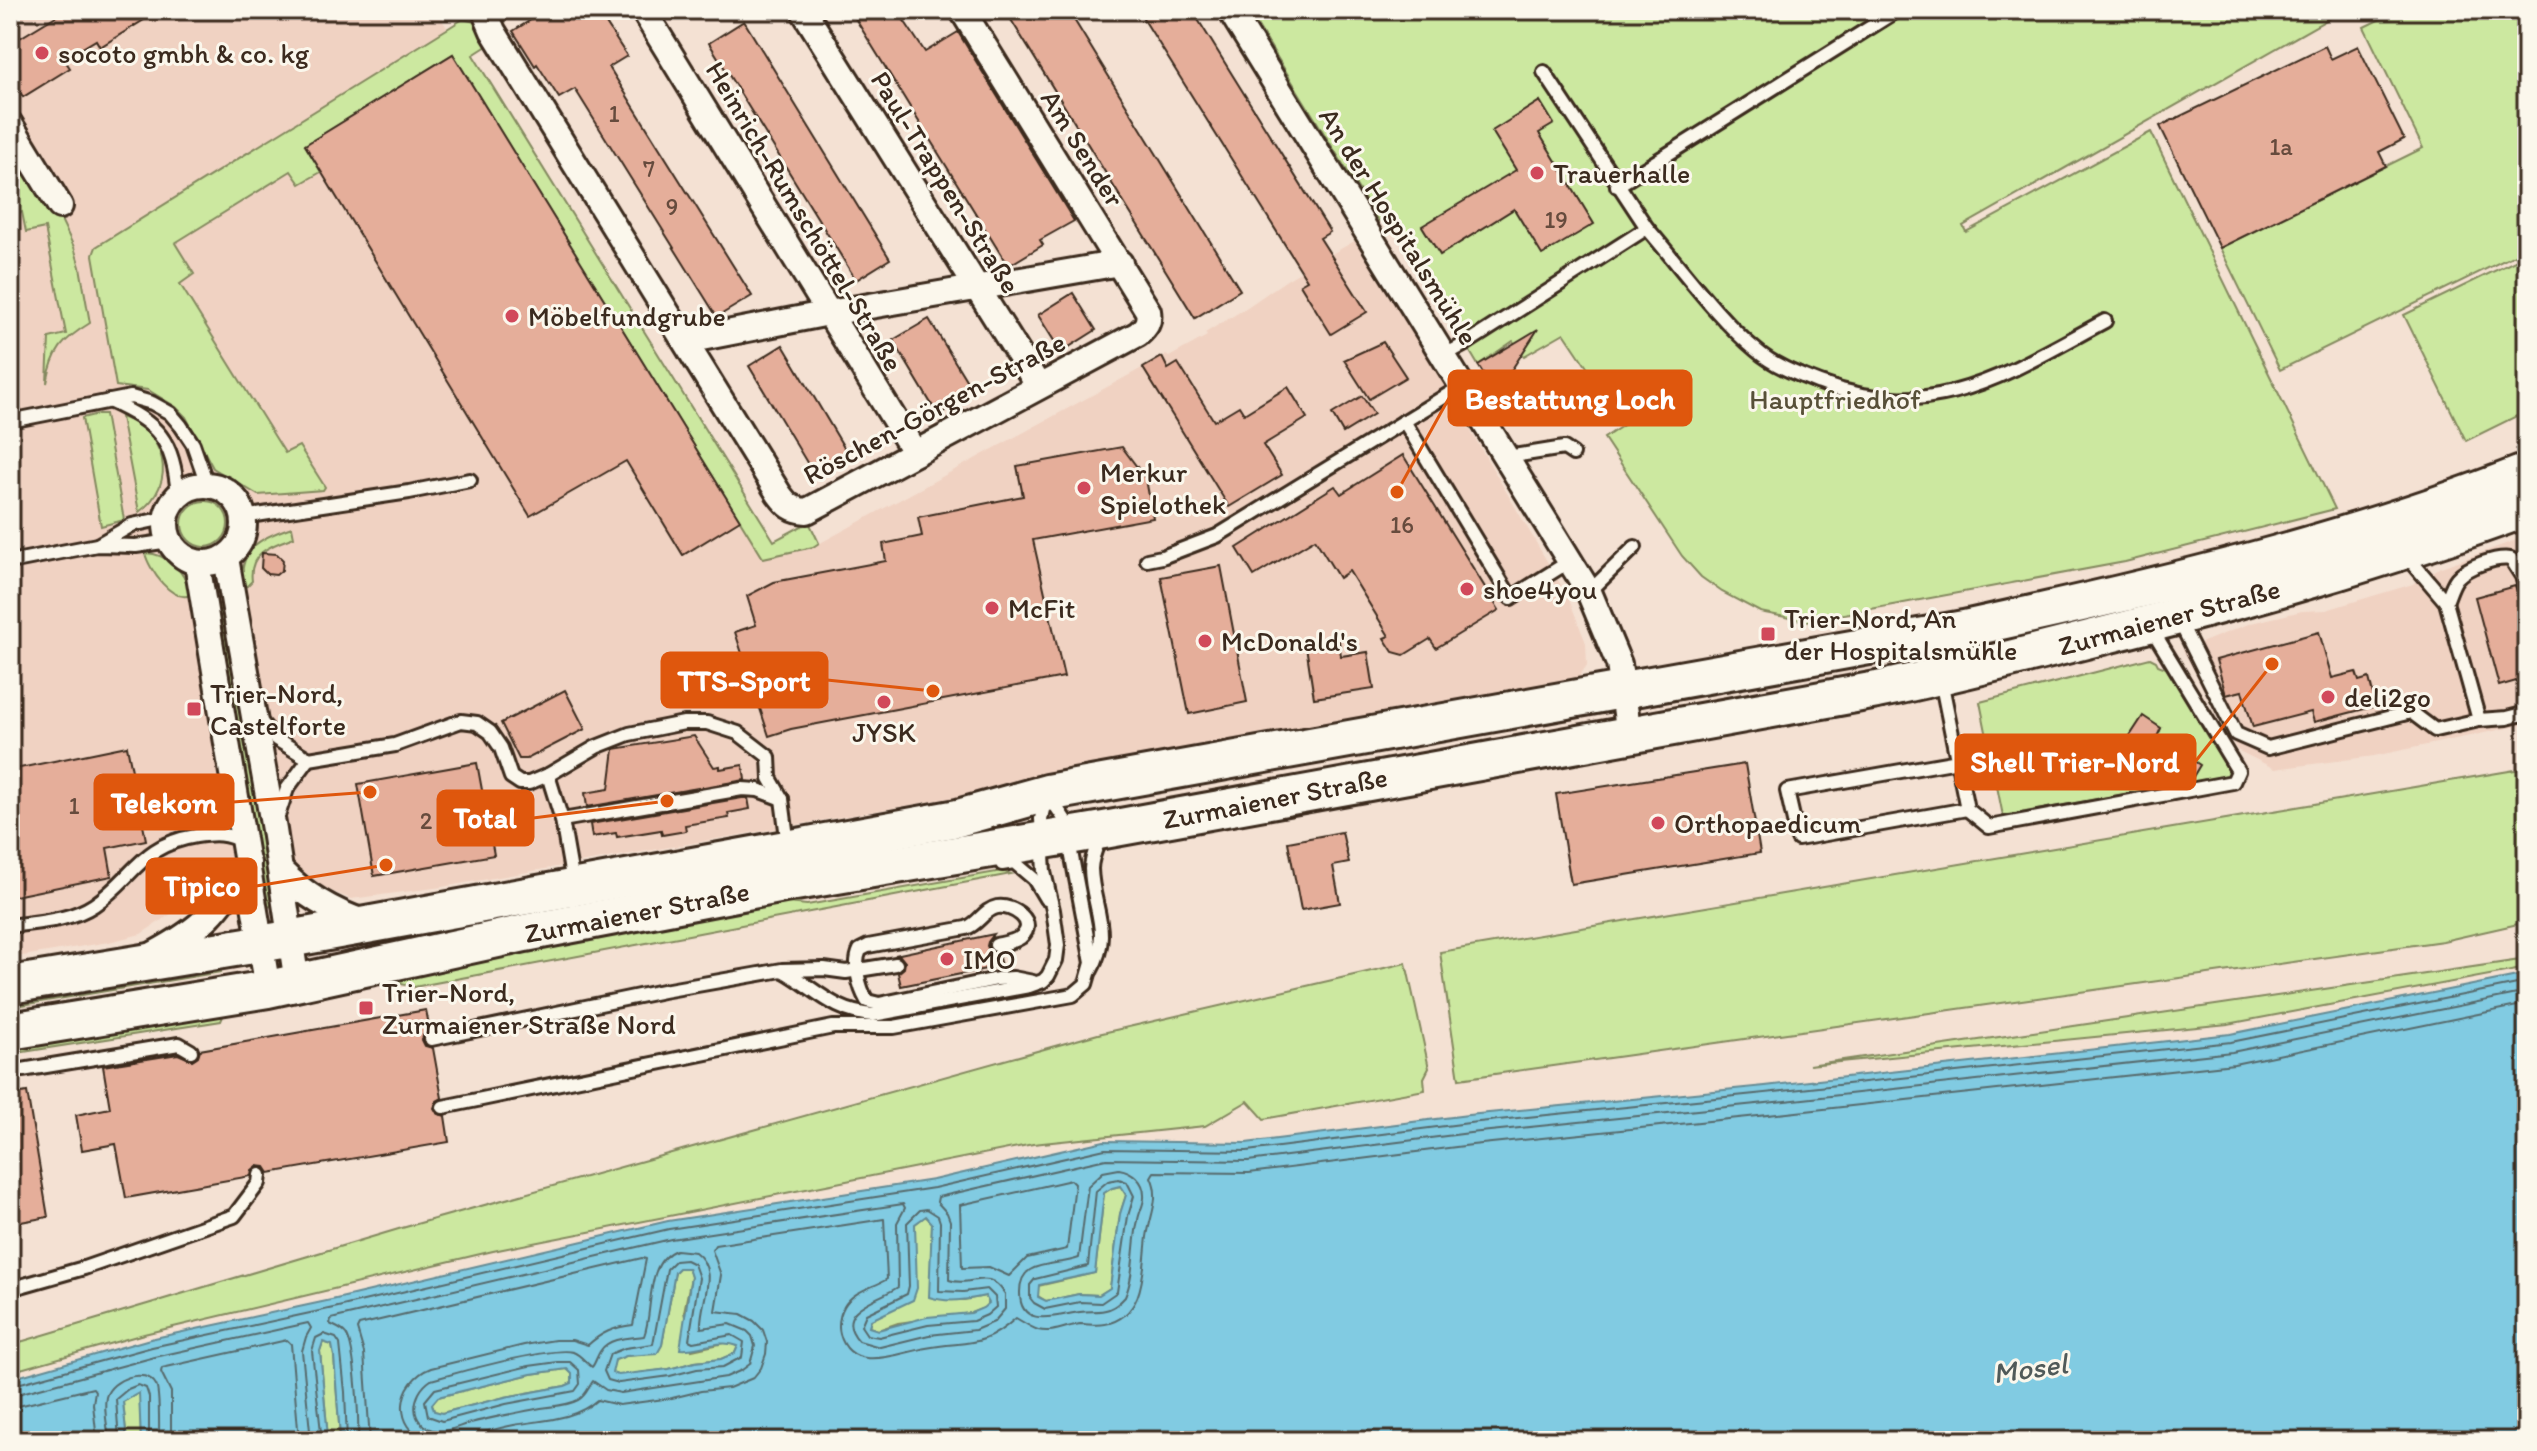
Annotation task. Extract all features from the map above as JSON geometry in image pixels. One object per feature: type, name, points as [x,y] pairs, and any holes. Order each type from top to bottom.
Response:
[{"type":"main road","name":"Zurmaiener Straße","points":[[10,985],[275,941],[958,818],[1047,793],[1964,629],[2134,590],[2389,520],[2527,472]]},
{"type":"main road","name":"Zurmaiener Straße","points":[[10,1031],[282,986],[525,933],[789,883],[976,861],[1055,837],[1771,710],[1940,676],[2164,620],[2402,551],[2527,508]]},
{"type":"main road","points":[[1765,663],[1771,710]]},
{"type":"street","name":"Röschen-Görgen-Straße","points":[[487,10],[493,31],[779,494],[796,510],[815,508],[1038,385],[1138,334],[1150,319]]},
{"type":"street","name":"Heinrich-Rumschöttel-Straße","points":[[643,10],[915,453]]},
{"type":"street","name":"Paul-Trappen-Straße","points":[[803,10],[1038,385]]},
{"type":"street","name":"Am Sender","points":[[962,10],[1120,263],[1150,319]]},
{"type":"street","name":"An der Hospitalsmühle","points":[[1230,10],[1589,592],[1619,664],[1629,735]]},
{"type":"street","points":[[10,124],[60,206]]},
{"type":"street","points":[[686,341],[1120,263]]},
{"type":"street","points":[[207,484],[231,494],[243,517],[237,547],[226,558],[205,564],[181,555],[167,529],[169,506],[178,495],[191,486],[207,484]]},
{"type":"street","points":[[226,558],[281,871],[275,941]]},
{"type":"street","points":[[197,563],[246,853],[275,941],[282,986]]},
{"type":"street","points":[[136,965],[195,931],[212,915],[246,853]]},
{"type":"street","points":[[281,871],[314,899],[335,911],[371,924]]},
{"type":"lane","points":[[1617,186],[1898,10]]},
{"type":"lane","points":[[1544,72],[1647,228],[1726,320],[1757,351],[1801,376],[1863,394],[1896,399],[1930,398],[1960,392],[2028,362],[2105,321]]},
{"type":"lane","points":[[1443,356],[1647,228]]},
{"type":"lane","points":[[1147,560],[1217,536],[1462,386]]},
{"type":"lane","points":[[10,421],[131,397],[152,403],[170,413],[193,444],[207,484]]},
{"type":"lane","points":[[109,401],[141,417],[171,449],[178,495]]},
{"type":"lane","points":[[1404,421],[1511,598],[1570,561]]},
{"type":"lane","points":[[1507,457],[1564,448],[1573,454]]},
{"type":"lane","points":[[243,517],[470,480]]},
{"type":"lane","points":[[97,545],[132,525],[167,529]]},
{"type":"lane","points":[[10,562],[97,545],[136,546],[167,529]]},
{"type":"lane","points":[[1589,592],[1635,547]]},
{"type":"lane","points":[[2402,551],[2446,602],[2479,720]]},
{"type":"lane","points":[[2446,602],[2457,577],[2501,557],[2511,559],[2522,576],[2527,595]]},
{"type":"lane","points":[[2164,620],[2236,734],[2268,748],[2411,712],[2435,730],[2527,713]]},
{"type":"lane","points":[[1940,676],[1967,809],[1989,827],[2233,782],[2238,771],[2162,649],[2164,620]]},
{"type":"lane","points":[[254,713],[276,739],[309,759],[395,745],[461,721],[477,723],[490,732],[501,748],[511,777],[520,783],[529,783],[548,775],[596,747],[629,734],[684,723],[707,723],[738,733],[769,757],[770,778],[782,799],[789,848]]},
{"type":"lane","points":[[274,830],[287,789],[309,759]]},
{"type":"lane","points":[[1958,761],[1787,791],[1798,839],[1967,809]]},
{"type":"lane","points":[[548,775],[562,820],[573,886]]},
{"type":"lane","points":[[562,820],[742,789],[758,790],[782,799]]},
{"type":"lane","points":[[1047,793],[1041,819],[1055,837],[1091,970]]},
{"type":"lane","points":[[782,970],[837,1006],[851,1012],[873,1015],[1038,983],[1053,970],[1056,960],[1058,945],[1044,872],[1055,837],[1065,820],[1047,793]]},
{"type":"lane","points":[[443,1107],[833,1027],[894,1027],[1063,997],[1079,991],[1086,984],[1099,957],[1102,925],[1091,870],[1093,855],[1104,830]]},
{"type":"lane","points":[[10,926],[65,918],[93,906],[152,851],[175,839],[228,834],[246,853]]},
{"type":"lane","points":[[976,861],[1014,862],[1034,879],[1053,910]]},
{"type":"lane","points":[[996,945],[1019,938],[1026,931],[1027,925],[1022,915],[1008,907],[987,911],[977,923],[966,928],[868,946],[857,955],[857,971],[867,1001],[879,1004],[997,979],[1013,978],[1038,983]]},
{"type":"lane","points":[[431,1039],[782,970],[824,969],[839,972],[896,964]]},
{"type":"lane","points":[[10,1072],[179,1044],[191,1051]]},
{"type":"lane","points":[[10,1289],[84,1268],[234,1216],[259,1183],[260,1175]]},
{"type":"shaded area","points":[[10,10],[452,10],[441,18],[769,557],[813,547],[1166,355],[1169,357],[1207,336],[1205,333],[1288,279],[1358,239],[1568,597],[1586,643],[1587,665],[1575,683],[1463,708],[442,887],[351,899],[281,871],[248,863],[203,874],[174,912],[141,934],[10,958]]},
{"type":"shaded area","points":[[2522,538],[2527,565],[2527,724],[2374,756],[2275,769],[2237,750],[2183,650],[2251,623],[2302,611],[2326,610],[2413,584],[2441,567]]},
{"type":"green space","name":"Hauptfriedhof","points":[[1248,10],[2344,10],[1963,226],[1966,232],[2151,132],[2335,509],[2125,562],[1806,621],[1760,612],[1701,577],[1682,556],[1604,438],[1625,424],[1564,333],[1524,356],[1513,341],[1478,365],[1389,216],[1378,221]]},
{"type":"green space","points":[[2399,10],[2527,10],[2527,249],[2280,370],[2220,248],[2423,148],[2364,27]]},
{"type":"green space","points":[[463,19],[475,22],[490,44],[473,55],[774,541],[809,522],[819,543],[763,558],[453,54],[305,145],[321,172],[300,184],[291,171],[175,243],[194,274],[180,284],[285,453],[299,446],[325,487],[323,490],[258,495],[213,468],[186,417],[176,407],[148,390],[116,386],[93,255],[96,247]]},
{"type":"green space","points":[[18,161],[48,213],[56,209],[74,247],[90,323],[60,347],[47,383],[49,338],[66,334],[45,228],[26,232],[22,212],[10,216],[10,191],[17,187],[10,175],[10,166]]},
{"type":"green space","points":[[2527,255],[2527,411],[2466,441],[2404,315]]},
{"type":"green space","points":[[105,414],[124,520],[101,526],[82,418]]},
{"type":"green space","points":[[121,417],[148,434],[162,459],[163,473],[159,487],[152,500],[139,512]]},
{"type":"green space","points":[[205,501],[222,507],[228,524],[222,541],[205,547],[188,541],[182,524],[188,507]]},
{"type":"green space","points":[[292,527],[294,537],[263,551],[254,563],[252,581],[242,587],[244,563],[254,546]]},
{"type":"green space","points":[[145,553],[162,557],[175,566],[185,579],[191,595],[184,596],[169,590],[156,576]]},
{"type":"green space","points":[[224,606],[276,905],[267,907],[215,608]]},
{"type":"green space","points":[[2150,658],[2166,668],[2231,775],[2003,816],[1980,702]],"holes":[[[2143,717],[2161,728],[2157,737],[2162,761],[2150,754],[2146,759],[2125,745]]]},
{"type":"green space","points":[[2527,768],[2527,922],[2443,941],[1459,1079],[1440,952]]},
{"type":"green space","points":[[1002,871],[1011,874],[414,987],[393,982],[406,972],[769,901],[807,905]]},
{"type":"green space","points":[[2527,959],[2527,968],[2228,1024],[1809,1065]]},
{"type":"green space","points":[[219,960],[221,972],[10,1007],[10,995]]},
{"type":"green space","points":[[1406,963],[1429,1068],[1424,1078],[1425,1090],[1264,1119],[1248,1101],[1205,1126],[1033,1144],[493,1251],[144,1334],[10,1372],[10,1345],[402,1228],[1098,1034]]},
{"type":"green space","points":[[226,1009],[221,1021],[10,1054],[10,1044]]},
{"type":"green space","points":[[1121,1186],[1126,1195],[1120,1214],[1110,1288],[1099,1295],[1079,1294],[1046,1301],[1038,1296],[1038,1286],[1095,1273],[1104,1193]]},
{"type":"green space","points":[[925,1216],[932,1222],[930,1297],[964,1300],[985,1296],[989,1302],[984,1308],[971,1313],[898,1323],[878,1330],[869,1327],[871,1320],[882,1314],[915,1224]]},
{"type":"green space","points":[[688,1267],[691,1277],[684,1312],[692,1350],[729,1342],[738,1346],[735,1353],[721,1359],[669,1369],[618,1376],[611,1373],[615,1360],[657,1353],[662,1345],[675,1272]]},
{"type":"green space","points":[[323,1342],[332,1345],[334,1356],[340,1438],[337,1441],[328,1437],[320,1351]]},
{"type":"green space","points":[[567,1369],[573,1374],[572,1383],[565,1386],[442,1413],[434,1411],[432,1404],[438,1397],[531,1374]]},
{"type":"green space","points":[[140,1392],[141,1441],[127,1441],[123,1402]]},
{"type":"water","name":"Mosel","points":[[2527,974],[2527,1441],[337,1441],[340,1437],[334,1356],[332,1345],[323,1342],[320,1351],[328,1437],[335,1441],[141,1441],[139,1393],[123,1402],[127,1441],[10,1441],[10,1379],[150,1339],[668,1221],[933,1180],[1104,1141],[1246,1143],[1468,1115],[1765,1086],[2230,1034]],"holes":[[[1120,1186],[1126,1195],[1120,1214],[1110,1288],[1099,1295],[1079,1294],[1046,1301],[1038,1297],[1039,1285],[1095,1273],[1104,1193]],[[926,1216],[932,1223],[929,1297],[964,1300],[985,1296],[989,1303],[971,1313],[927,1317],[878,1330],[869,1327],[871,1320],[913,1300],[917,1288],[915,1224]],[[679,1268],[688,1268],[691,1277],[680,1349],[724,1343],[738,1346],[735,1353],[721,1359],[669,1369],[618,1375],[612,1373],[615,1360],[626,1356],[657,1354],[662,1345],[675,1272]],[[567,1369],[572,1374],[572,1383],[442,1413],[434,1411],[432,1404],[438,1397],[531,1374]]]},
{"type":"building","name":"socoto gmbh & co. kg","points":[[66,10],[160,10],[100,47],[96,40],[64,59],[70,68],[23,97],[10,75],[10,44]]},
{"type":"building","points":[[547,10],[626,10],[605,22],[627,56],[609,67],[752,296],[717,317],[575,89],[559,98],[537,64],[535,66],[513,31]]},
{"type":"building","points":[[850,10],[897,10],[925,52],[958,32],[1074,221],[1040,240],[1043,245],[1008,266]]},
{"type":"building","points":[[1005,10],[1068,10],[1240,290],[1195,318]]},
{"type":"building","points":[[1138,10],[1192,10],[1330,232],[1320,238],[1367,312],[1331,334],[1300,284],[1307,280]]},
{"type":"building","points":[[744,21],[890,259],[856,280],[709,43]]},
{"type":"building","points":[[2325,46],[2331,59],[2358,46],[2404,139],[2379,152],[2386,166],[2220,248],[2160,126]]},
{"type":"building","name":"Möbelfundgrube","points":[[453,54],[740,520],[683,555],[626,461],[530,516],[305,145]]},
{"type":"building","name":"Trauerhalle","points":[[1540,101],[1554,124],[1539,133],[1594,224],[1542,255],[1514,209],[1440,255],[1422,226],[1516,170],[1492,131]]},
{"type":"building","points":[[1073,293],[1096,330],[1061,352],[1038,315]]},
{"type":"building","points":[[929,319],[974,393],[938,415],[893,340]]},
{"type":"building","points":[[1538,329],[1496,394],[1478,365]]},
{"type":"building","points":[[1383,342],[1406,377],[1369,399],[1344,360]]},
{"type":"building","points":[[783,345],[849,456],[815,476],[749,366]]},
{"type":"building","points":[[1162,357],[1168,369],[1178,363],[1214,421],[1239,406],[1244,414],[1288,387],[1307,418],[1263,445],[1282,475],[1229,507],[1143,368]]},
{"type":"building","points":[[1362,396],[1374,414],[1343,433],[1332,414]]},
{"type":"building","points":[[1122,447],[1146,479],[1153,518],[1033,540],[1064,677],[791,729],[769,736],[735,632],[756,625],[747,596],[774,582],[886,561],[883,544],[922,536],[918,517],[1023,496],[1017,466]]},
{"type":"building","points":[[1403,455],[1499,610],[1436,648],[1430,639],[1404,655],[1393,652],[1384,638],[1389,636],[1349,571],[1339,578],[1315,539],[1254,576],[1237,548],[1335,486],[1341,494]]},
{"type":"building","points":[[262,553],[277,554],[283,560],[282,570],[276,575],[267,574],[261,568]]},
{"type":"building","name":"McDonald's","points":[[1221,566],[1247,702],[1189,714],[1161,577]]},
{"type":"building","points":[[2515,586],[2527,626],[2527,678],[2499,686],[2475,597]]},
{"type":"building","points":[[2319,632],[2332,678],[2356,672],[2359,681],[2369,678],[2376,706],[2314,722],[2311,712],[2253,727],[2242,691],[2226,695],[2216,660]]},
{"type":"building","points":[[1339,641],[1341,656],[1368,652],[1374,689],[1314,698],[1306,646]]},
{"type":"building","points":[[565,690],[585,729],[527,759],[519,759],[501,723]]},
{"type":"building","points":[[2143,716],[2161,728],[2157,737],[2200,765],[2191,780],[2150,754],[2146,759],[2124,745]]},
{"type":"building","points":[[694,736],[714,767],[720,766],[720,769],[743,765],[745,780],[587,807],[585,793],[609,789],[614,749]]},
{"type":"building","points":[[127,746],[146,840],[107,848],[112,876],[10,897],[10,770]]},
{"type":"building","points":[[477,763],[494,855],[374,876],[358,784]]},
{"type":"building","name":"Orthopaedicum","points":[[1745,764],[1760,853],[1571,884],[1556,794]]},
{"type":"building","points":[[748,798],[750,809],[728,813],[729,818],[685,825],[686,831],[662,835],[661,830],[617,837],[616,833],[592,837],[590,824]]},
{"type":"building","points":[[1342,832],[1349,863],[1333,866],[1340,903],[1301,910],[1288,842]]},
{"type":"building","name":"IMO","points":[[994,934],[987,946],[990,952],[998,954],[1001,966],[901,986],[898,973],[905,962],[895,955]]},
{"type":"building","points":[[426,1010],[430,1030],[424,1033],[422,1040],[425,1046],[433,1048],[442,1098],[434,1108],[445,1116],[449,1142],[269,1173],[265,1167],[257,1166],[251,1176],[126,1198],[116,1144],[82,1150],[76,1115],[110,1108],[103,1066],[178,1054],[192,1060],[200,1050]]},
{"type":"building","points":[[27,1092],[48,1217],[10,1224],[10,1095]]},
{"type":"place","name":"socoto gmbh & co. kg","points":[[42,53]]},
{"type":"place","name":"Trauerhalle","points":[[1537,173]]},
{"type":"place","name":"Möbelfundgrube","points":[[512,316]]},
{"type":"place","name":"Merkur Spielothek","points":[[1084,488]]},
{"type":"place","name":"Bestattung Loch","points":[[1397,492]]},
{"type":"place","name":"shoe4you","points":[[1467,589]]},
{"type":"place","name":"McFit","points":[[992,608]]},
{"type":"place","name":"Trier-Nord, An der Hospitalsmühle","points":[[1768,634]]},
{"type":"place","name":"McDonald's","points":[[1205,641]]},
{"type":"place","name":"Shell Trier-Nord","points":[[2272,664]]},
{"type":"place","name":"TTS-Sport","points":[[933,691]]},
{"type":"place","name":"deli2go","points":[[2328,697]]},
{"type":"place","name":"JYSK","points":[[884,702]]},
{"type":"place","name":"Trier-Nord, Castelforte","points":[[194,709]]},
{"type":"place","name":"Telekom","points":[[370,792]]},
{"type":"place","name":"Total","points":[[667,801]]},
{"type":"place","name":"Orthopaedicum","points":[[1658,823]]},
{"type":"place","name":"Tipico","points":[[386,865]]},
{"type":"place","name":"IMO","points":[[947,959]]},
{"type":"place","name":"Trier-Nord, Zurmaiener Straße Nord","points":[[366,1008]]}]
